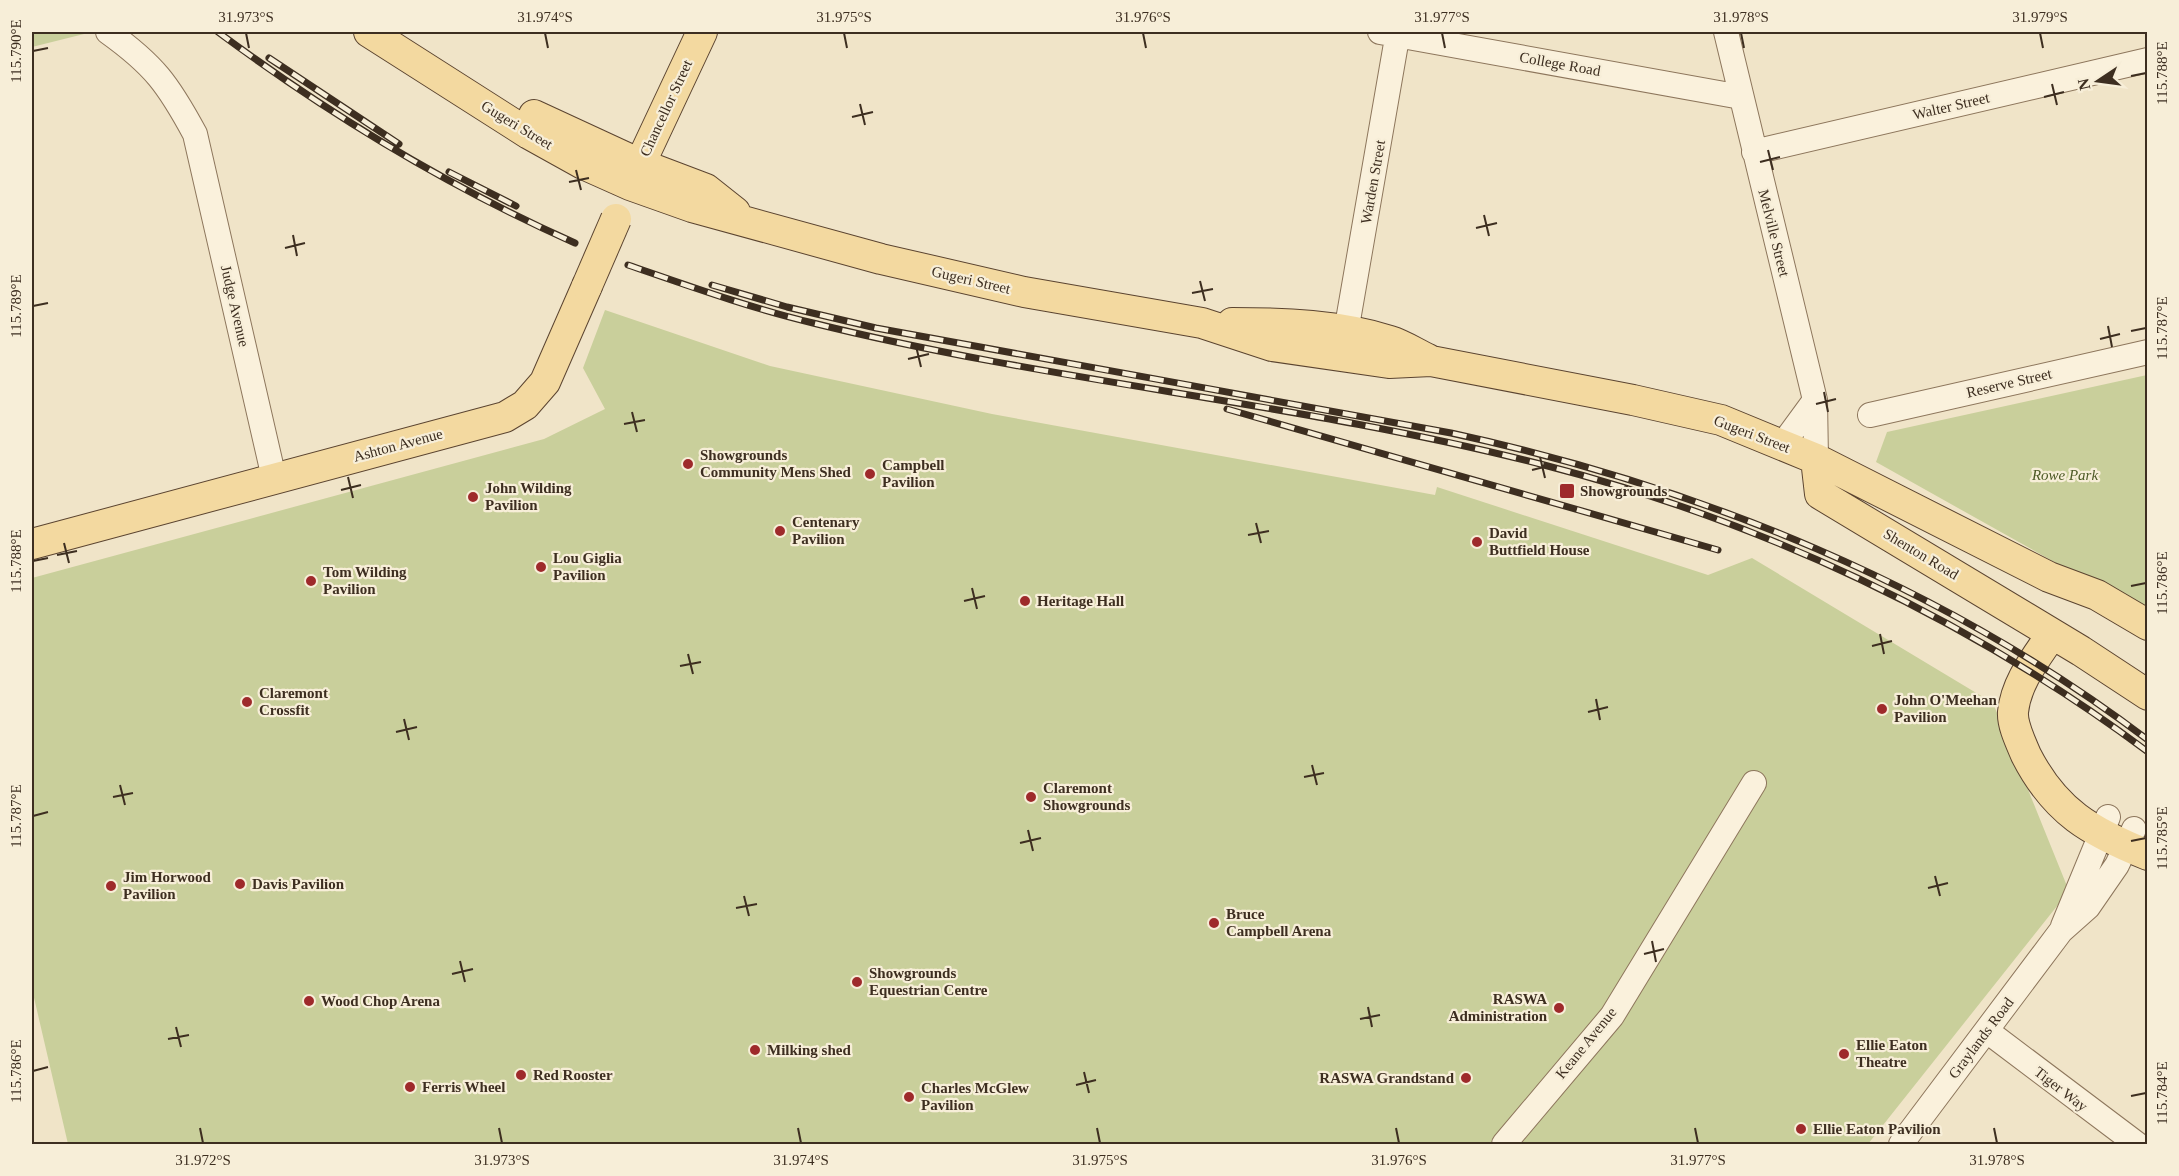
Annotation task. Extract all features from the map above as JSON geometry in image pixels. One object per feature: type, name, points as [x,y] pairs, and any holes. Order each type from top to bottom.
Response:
[{"type":"main road","name":"Gugeri Street","points":[[369,32],[529,134],[583,164],[706,189],[744,220],[881,259],[1024,292],[1202,323],[1272,345],[1389,363],[1431,361],[1633,400],[1721,420],[1816,459],[2049,577],[2097,595],[2148,625]]},
{"type":"main road","name":"Gugeri Street","points":[[400,32],[635,175]]},
{"type":"main road","name":"Chancellor Street","points":[[635,175],[702,32]]},
{"type":"main road","name":"Ashton Avenue","points":[[32,544],[505,417],[525,405],[545,382],[635,175]]},
{"type":"main road","name":"Gugeri Street","points":[[1202,323],[1274,323],[1346,332],[1390,341],[1431,361]]},
{"type":"main road","name":"Shenton Road","points":[[1816,459],[1820,494],[2052,634],[2148,695]]},
{"type":"main road","name":"Gugeri Street","points":[[2049,577],[2148,649]]},
{"type":"main road","points":[[2052,634],[2019,686],[2013,713],[2020,743],[2036,774],[2054,799],[2077,821],[2127,836]]},
{"type":"street","name":"Judge Avenue","points":[[108,32],[141,56],[172,90],[195,134],[274,478]]},
{"type":"street","name":"Melville Street","points":[[1726,32],[1815,400],[1816,459]]},
{"type":"street","name":"College Road","points":[[1392,33],[1741,97]]},
{"type":"street","name":"Warden Street","points":[[1346,332],[1392,33]]},
{"type":"street","name":"Walter Street","points":[[1754,152],[2148,60]]},
{"type":"street","name":"Reserve Street","points":[[1870,415],[2148,352]]},
{"type":"street","points":[[1782,445],[1815,400]]},
{"type":"street","name":"Keane Avenue","points":[[1504,1144],[1611,1016],[1754,783]]},
{"type":"street","name":"Graylands Road","points":[[1901,1144],[2061,931],[2127,836]]},
{"type":"street","name":"Tiger Way","points":[[1987,1031],[2137,1144]]},
{"type":"green space","points":[[32,32],[92,32],[32,47]]},
{"type":"green space","name":"Claremont Showgrounds","points":[[605,310],[770,366],[992,414],[1435,495],[1437,487],[1708,575],[1752,558],[1993,703],[2069,891],[1868,1144],[68,1144],[32,989],[32,578],[544,439],[605,409],[583,368]]},
{"type":"green space","name":"Rowe Park","points":[[2147,375],[2147,614],[1876,462],[1887,432]]},
{"type":"railway","points":[[218,32],[303,92],[391,147],[481,198],[575,243]]},
{"type":"railway","points":[[269,58],[399,144]]},
{"type":"railway","points":[[449,172],[516,206]]},
{"type":"railway","points":[[628,265],[766,311],[904,344],[995,362],[1362,425],[1544,465],[1625,488],[1783,545],[1860,579],[2008,658],[2079,703],[2148,752]]},
{"type":"railway","points":[[712,285],[787,307],[876,328],[1451,433],[1544,455],[1636,482],[1727,513],[1816,549],[1903,589],[1988,634],[2069,685],[2148,740]]},
{"type":"railway","points":[[1227,409],[1718,550]]},
{"type":"place","name":"Showgrounds Community Mens Shed","points":[[688,464]]},
{"type":"place","name":"Campbell Pavilion","points":[[870,474]]},
{"type":"place","name":"Showgrounds","points":[[1567,491]]},
{"type":"place","name":"John Wilding Pavilion","points":[[473,497]]},
{"type":"place","name":"Centenary Pavilion","points":[[780,531]]},
{"type":"place","name":"David Buttfield House","points":[[1477,542]]},
{"type":"place","name":"Lou Giglia Pavilion","points":[[541,567]]},
{"type":"place","name":"Tom Wilding Pavilion","points":[[311,581]]},
{"type":"place","name":"Heritage Hall","points":[[1025,601]]},
{"type":"place","name":"Claremont Crossfit","points":[[247,702]]},
{"type":"place","name":"John O'Meehan Pavilion","points":[[1882,709]]},
{"type":"place","name":"Claremont Showgrounds","points":[[1031,797]]},
{"type":"place","name":"Davis Pavilion","points":[[240,884]]},
{"type":"place","name":"Jim Horwood Pavilion","points":[[111,886]]},
{"type":"place","name":"Bruce Campbell Arena","points":[[1214,923]]},
{"type":"place","name":"Showgrounds Equestrian Centre","points":[[857,982]]},
{"type":"place","name":"Wood Chop Arena","points":[[309,1001]]},
{"type":"place","name":"RASWA Administration","points":[[1559,1008]]},
{"type":"place","name":"Milking shed","points":[[755,1050]]},
{"type":"place","name":"Ellie Eaton Theatre","points":[[1844,1054]]},
{"type":"place","name":"Red Rooster","points":[[521,1075]]},
{"type":"place","name":"RASWA Grandstand","points":[[1466,1078]]},
{"type":"place","name":"Ferris Wheel","points":[[410,1087]]},
{"type":"place","name":"Charles McGlew Pavilion","points":[[909,1097]]},
{"type":"place","name":"Ellie Eaton Pavilion","points":[[1801,1129]]}]
